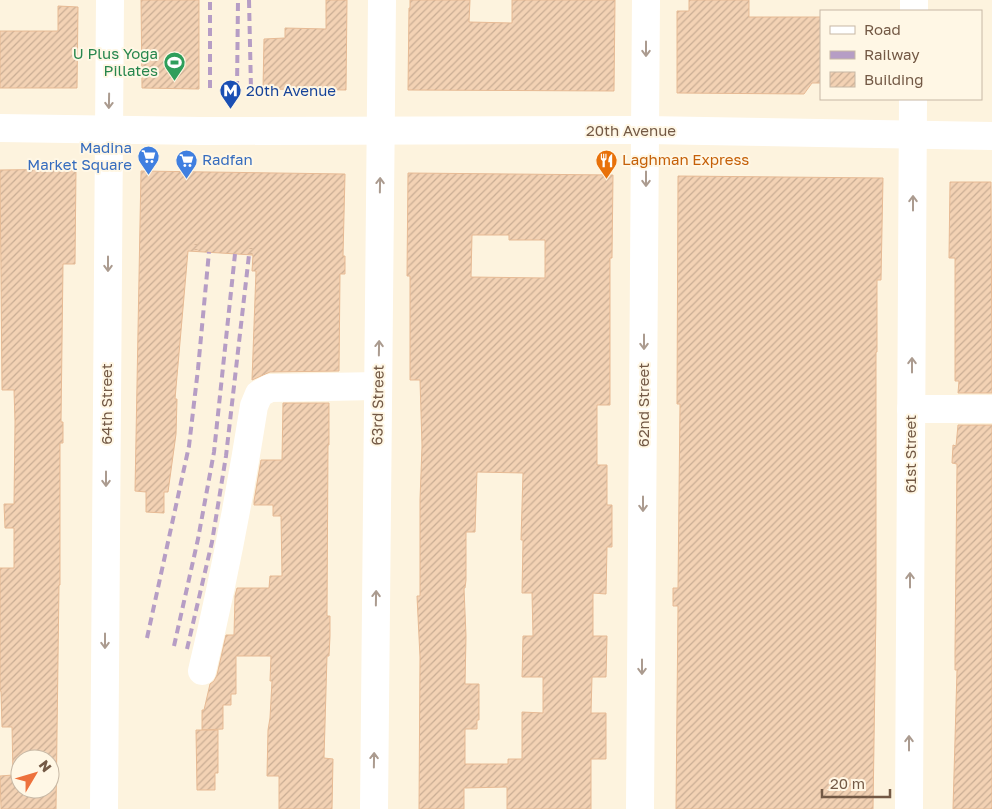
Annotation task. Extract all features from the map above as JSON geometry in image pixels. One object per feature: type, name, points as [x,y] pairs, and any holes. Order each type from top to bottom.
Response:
[{"type":"street","name":"64th Street","points":[[104,809],[110,0]]},
{"type":"street","name":"63rd Street","points":[[374,809],[382,0]]},
{"type":"street","name":"62nd Street","points":[[640,809],[646,0]]},
{"type":"street","name":"61st Street","points":[[909,809],[913,100]]},
{"type":"street","name":"20th Avenue","points":[[0,128],[201,131],[646,130],[992,136]]},
{"type":"street","points":[[202,671],[223,580],[242,484],[254,406],[259,394],[270,388],[378,386]]},
{"type":"street","points":[[912,409],[992,409]]},
{"type":"path","points":[[196,242],[196,250]]},
{"type":"path","points":[[251,254],[252,246]]},
{"type":"building","points":[[141,0],[199,0],[199,89],[142,88]]},
{"type":"building","points":[[326,0],[347,0],[346,90],[263,89],[264,39],[285,38],[285,28],[326,29]]},
{"type":"building","points":[[410,0],[470,0],[469,22],[512,23],[512,0],[615,0],[614,91],[408,90]]},
{"type":"building","points":[[689,0],[749,0],[749,17],[820,17],[820,83],[812,83],[804,94],[677,93],[677,11],[689,11]]},
{"type":"building","points":[[58,6],[78,7],[77,88],[0,88],[0,31],[58,31]]},
{"type":"building","points":[[76,169],[75,264],[63,264],[61,422],[63,422],[63,443],[60,443],[57,749],[12,749],[12,727],[2,727],[0,691],[0,568],[14,568],[14,528],[5,528],[4,504],[14,504],[15,422],[14,390],[2,390],[0,170]]},
{"type":"building","points":[[141,171],[345,174],[343,256],[345,256],[345,274],[340,274],[339,371],[270,372],[252,380],[256,271],[252,271],[253,255],[188,251],[175,399],[177,399],[176,434],[168,492],[164,492],[164,513],[146,512],[146,492],[135,491]]},
{"type":"building","points":[[408,173],[613,175],[612,258],[610,258],[610,405],[597,405],[597,465],[607,465],[607,505],[612,505],[612,547],[607,547],[606,594],[593,593],[593,636],[607,636],[606,677],[592,677],[591,713],[606,713],[606,759],[591,759],[591,809],[507,809],[507,787],[464,788],[464,809],[419,809],[420,657],[417,596],[420,596],[422,446],[420,380],[410,380],[410,276],[407,276]],"holes":[[[472,235],[509,235],[509,240],[545,240],[545,278],[471,277]],[[477,472],[523,473],[522,593],[532,593],[533,636],[523,636],[522,677],[543,677],[543,713],[522,712],[522,759],[508,759],[508,764],[465,764],[465,729],[477,729],[477,720],[479,720],[479,684],[465,684],[464,588],[466,580],[466,532],[475,532]]]},
{"type":"building","points":[[678,176],[883,178],[881,280],[877,280],[873,809],[676,809],[678,606],[673,606],[673,588],[678,588],[680,404],[677,404]]},
{"type":"building","points":[[950,182],[991,182],[992,393],[958,393],[959,381],[955,381],[955,258],[949,258]]},
{"type":"building","points":[[283,403],[329,403],[327,616],[330,616],[330,636],[329,656],[327,656],[324,758],[333,759],[332,809],[279,809],[279,776],[267,776],[272,681],[270,681],[271,656],[236,656],[236,694],[231,694],[231,705],[223,705],[223,729],[202,730],[202,710],[204,710],[210,684],[217,675],[226,635],[234,635],[237,588],[269,588],[270,576],[282,576],[281,516],[273,516],[273,505],[254,505],[254,501],[261,460],[282,460]]},
{"type":"building","points":[[958,425],[992,425],[992,809],[953,809],[957,670],[955,670],[957,464],[952,463],[953,445],[956,446]]},
{"type":"building","points":[[196,730],[218,730],[218,773],[215,773],[215,790],[197,790]]},
{"type":"building","points":[[10,775],[10,799],[56,799],[56,809],[1,809],[0,776]]},
{"type":"railway","points":[[210,0],[210,88]]},
{"type":"railway","points":[[237,89],[238,0]]},
{"type":"railway","points":[[249,0],[251,89]]},
{"type":"railway","points":[[147,638],[189,446],[209,252]]},
{"type":"railway","points":[[174,646],[198,539],[214,452],[235,254]]},
{"type":"railway","points":[[187,649],[212,542],[226,456],[249,255]]},
{"type":"place","name":"U Plus Yoga Pillates","points":[[174,82]]},
{"type":"place","name":"20th Avenue","points":[[230,110]]},
{"type":"place","name":"Madina Market Square","points":[[148,176]]},
{"type":"place","name":"Radfan","points":[[186,179]]},
{"type":"place","name":"Laghman Express","points":[[606,179]]}]
